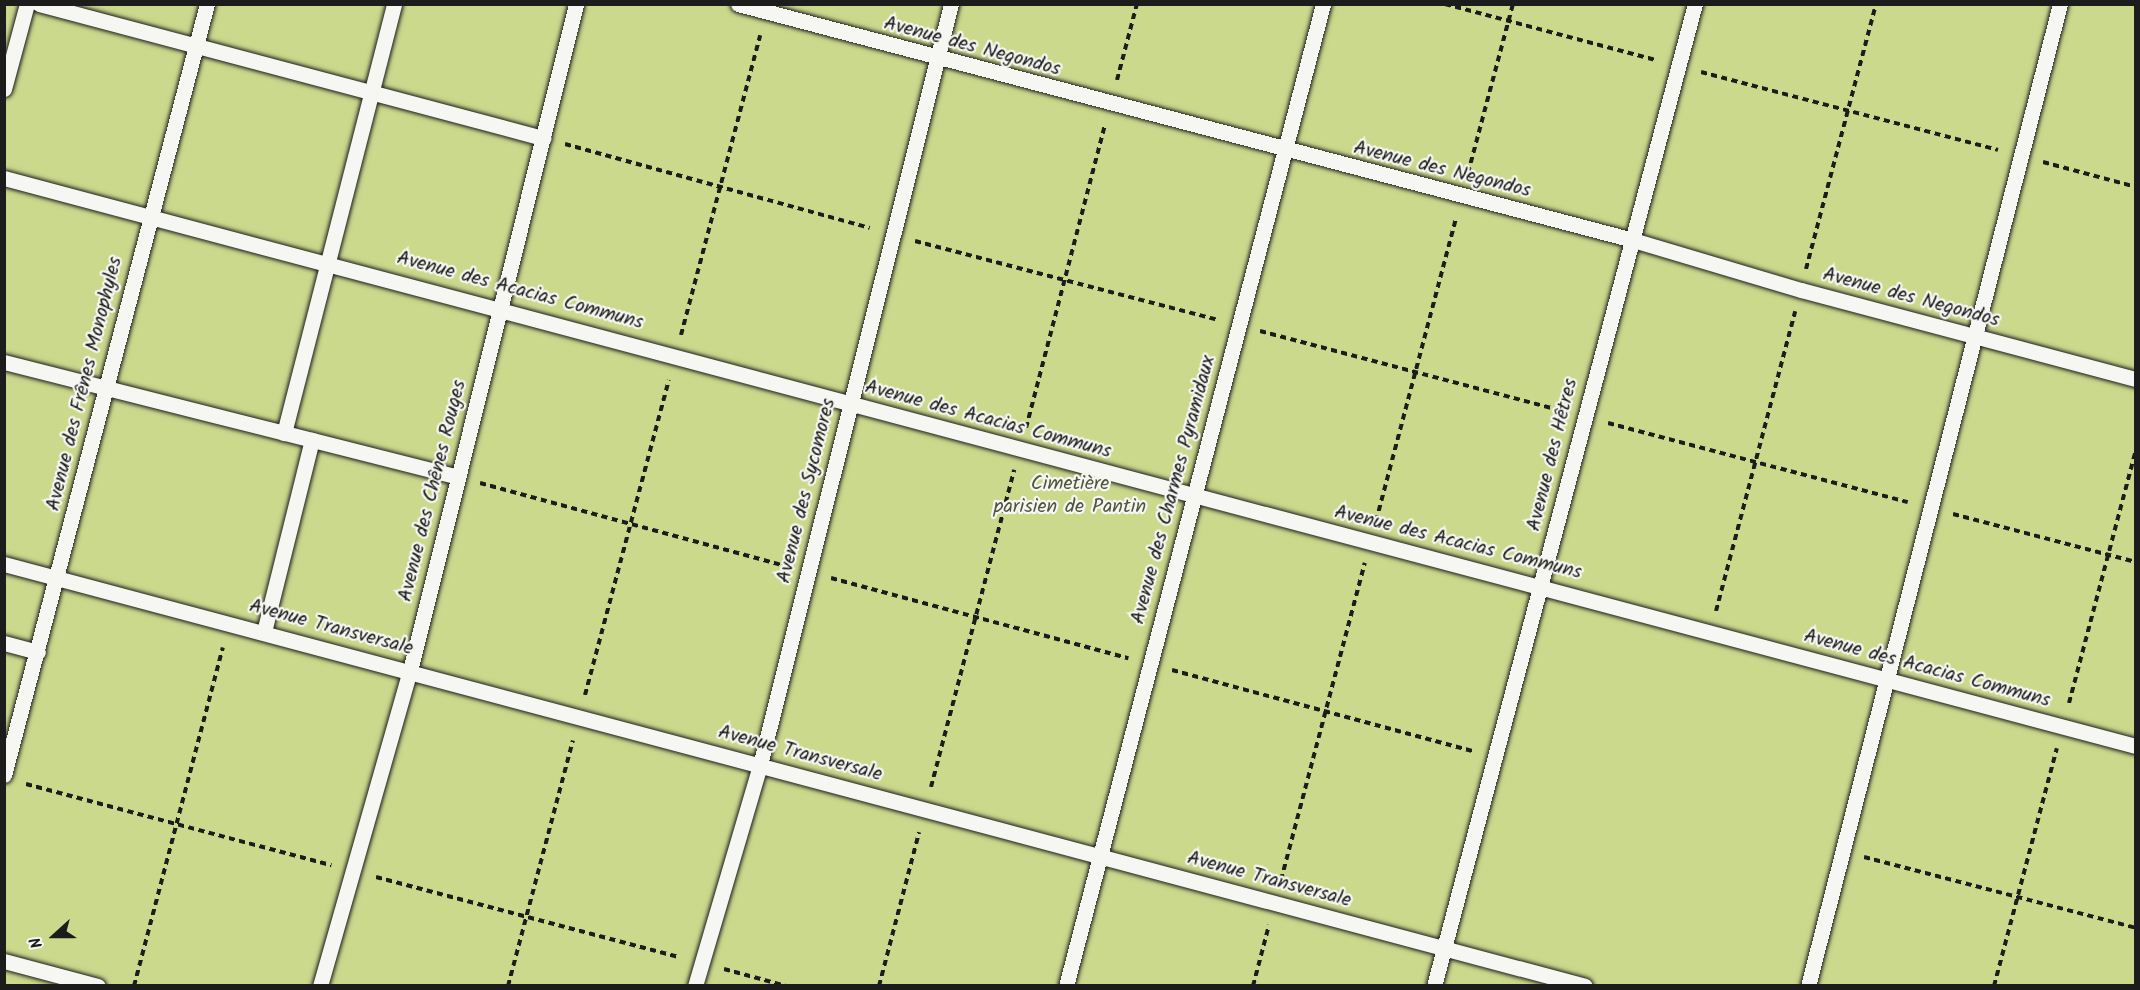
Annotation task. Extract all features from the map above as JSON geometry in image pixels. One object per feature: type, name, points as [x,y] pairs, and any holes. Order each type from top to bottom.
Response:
[{"type":"lane","points":[[4,89],[27,4]]},
{"type":"lane","points":[[39,4],[543,138]]},
{"type":"lane","name":"Avenue des Frênes Monophyles","points":[[10,778],[38,652],[59,579],[149,214],[207,4]]},
{"type":"lane","points":[[284,433],[326,261],[394,4]]},
{"type":"lane","name":"Avenue des Chênes Rouges","points":[[320,986],[410,671],[576,4]]},
{"type":"lane","name":"Avenue des Negondos","points":[[738,4],[1110,106],[1633,240],[1801,290],[2136,379]]},
{"type":"lane","name":"Avenue des Sycomores","points":[[695,986],[760,765],[951,4]]},
{"type":"lane","name":"Avenue des Charmes Pyramidaux","points":[[1066,986],[1323,4]]},
{"type":"lane","name":"Avenue des Hêtres","points":[[1434,986],[1543,585],[1583,417],[1633,240],[1695,4]]},
{"type":"lane","points":[[1808,986],[1887,682],[1972,337],[2060,4]]},
{"type":"lane","name":"Avenue des Acacias Communs","points":[[4,178],[500,307],[1195,498],[1543,585],[1887,682],[2136,746]]},
{"type":"lane","points":[[4,362],[458,477]]},
{"type":"lane","points":[[264,632],[312,440]]},
{"type":"lane","name":"Avenue Transversale","points":[[4,564],[760,765],[1098,858],[1585,986]]},
{"type":"lane","points":[[4,643],[38,652]]},
{"type":"lane","points":[[4,962],[98,986]]},
{"type":"path","points":[[879,986],[1137,4]]},
{"type":"path","points":[[1445,4],[2136,187]]},
{"type":"path","points":[[1253,986],[1513,4]]},
{"type":"path","points":[[1710,632],[1876,4]]},
{"type":"path","points":[[508,986],[766,12]]},
{"type":"path","points":[[543,138],[721,185],[892,235],[2136,562]]},
{"type":"path","points":[[458,477],[1496,757]]},
{"type":"path","points":[[134,986],[230,623]]},
{"type":"path","points":[[10,778],[786,986]]},
{"type":"path","points":[[1843,851],[2136,928]]},
{"type":"green space","name":"Cimetière parisien de Pantin","points":[[5,5],[2135,5],[2135,985],[5,985]]}]
